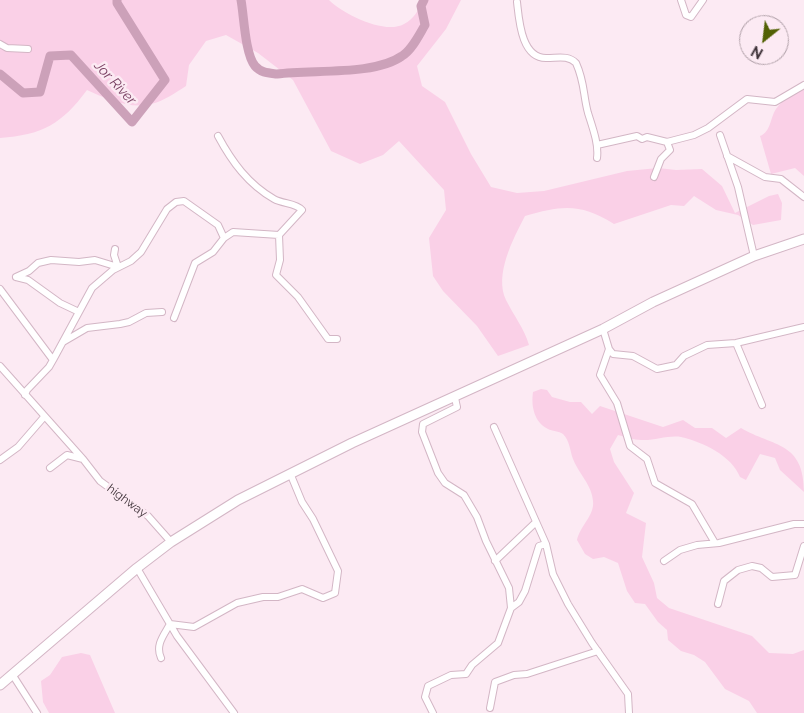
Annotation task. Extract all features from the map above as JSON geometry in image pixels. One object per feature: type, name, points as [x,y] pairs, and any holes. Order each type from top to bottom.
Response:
[{"type":"main road","points":[[0,686],[137,568],[171,542],[238,500],[352,443],[604,329],[653,302],[754,256],[804,240]]},
{"type":"street","points":[[681,0],[686,15],[691,17],[703,0]]},
{"type":"street","points":[[517,2],[520,30],[527,45],[535,54],[544,58],[565,58],[576,63],[585,86],[587,111],[596,145],[597,158]]},
{"type":"street","points":[[0,44],[6,48],[28,49]]},
{"type":"street","points":[[596,145],[637,136],[642,139],[647,137],[666,142],[694,135],[708,128],[747,99],[775,102],[804,85]]},
{"type":"street","points":[[720,135],[738,187],[754,256]]},
{"type":"street","points":[[218,136],[230,158],[248,180],[273,198],[285,204],[299,206],[302,210],[278,235],[280,260],[276,275],[298,297],[328,339],[337,339]]},
{"type":"street","points":[[654,177],[661,159],[670,150],[666,142]]},
{"type":"street","points":[[727,156],[765,177],[781,179],[804,197]]},
{"type":"street","points":[[25,395],[30,385],[49,367],[62,342],[72,328],[92,288],[118,267],[132,261],[146,248],[167,209],[176,202],[184,201],[218,224],[224,238]]},
{"type":"street","points":[[174,318],[194,263],[213,252],[224,238],[233,232],[278,235]]},
{"type":"street","points":[[115,248],[114,260],[118,267]]},
{"type":"street","points":[[79,312],[60,303],[28,280],[16,277],[38,263],[51,260],[79,262],[95,260],[118,267]]},
{"type":"street","points":[[0,289],[53,360]]},
{"type":"street","points":[[62,342],[87,328],[130,322],[146,313],[162,312]]},
{"type":"street","points":[[608,349],[613,354],[633,356],[657,369],[676,365],[684,356],[707,345],[736,343],[804,327]]},
{"type":"street","points":[[604,329],[608,349],[600,375],[617,404],[630,446],[647,458],[655,483],[692,504],[715,543]]},
{"type":"street","points":[[736,343],[762,405]]},
{"type":"street","name":"highway","points":[[0,366],[100,481],[148,516],[171,542]]},
{"type":"street","points":[[433,713],[425,697],[428,686],[451,675],[466,674],[472,665],[498,643],[511,608],[509,588],[468,502],[464,495],[445,483],[438,473],[422,432],[423,424],[456,407],[455,398]]},
{"type":"street","points":[[0,460],[18,447],[44,417]]},
{"type":"street","points":[[494,427],[535,523],[546,544],[553,574],[568,604],[628,694],[629,713]]},
{"type":"street","points":[[50,468],[67,455],[83,460]]},
{"type":"street","points":[[170,624],[194,627],[237,602],[263,597],[278,598],[302,589],[323,598],[335,593],[338,572],[313,519],[302,502],[290,473]]},
{"type":"street","points":[[495,561],[535,523]]},
{"type":"street","points":[[664,561],[680,550],[697,544],[715,543],[755,535],[794,524],[804,524]]},
{"type":"street","points":[[511,608],[520,602],[525,591],[539,546],[546,544]]},
{"type":"street","points":[[718,604],[724,581],[738,570],[752,566],[761,568],[772,577],[796,574],[804,546]]},
{"type":"street","points":[[137,568],[170,624],[234,713]]},
{"type":"street","points":[[161,658],[158,650],[170,624]]},
{"type":"street","points":[[490,708],[495,682],[514,675],[528,674],[598,651]]},
{"type":"street","points":[[12,674],[28,702],[37,713]]},
{"type":"street","points":[[28,702],[30,713]]},
{"type":"shaded area","points":[[0,0],[329,0],[335,6],[354,17],[376,25],[396,27],[411,20],[422,0],[461,0],[446,29],[417,66],[422,86],[445,102],[471,154],[491,187],[517,193],[544,191],[627,171],[658,168],[676,170],[702,169],[722,186],[735,213],[769,196],[778,194],[782,203],[781,220],[753,225],[738,215],[716,210],[694,196],[684,206],[671,205],[614,224],[591,212],[571,208],[561,208],[525,216],[506,257],[502,280],[506,300],[522,328],[529,345],[498,356],[477,326],[443,291],[433,276],[429,238],[446,210],[444,190],[399,141],[383,155],[360,164],[331,151],[293,80],[258,53],[226,35],[206,41],[189,65],[186,86],[160,101],[143,105],[127,104],[110,100],[87,90],[69,111],[50,126],[28,134],[0,138]]},
{"type":"shaded area","points":[[804,86],[804,176],[795,168],[771,174],[760,136],[768,128],[779,105],[788,96]]},
{"type":"shaded area","points":[[541,389],[547,390],[552,397],[570,402],[581,402],[592,414],[600,406],[663,427],[683,420],[695,428],[712,428],[726,438],[741,428],[775,443],[793,454],[799,463],[803,475],[804,492],[780,470],[775,458],[760,454],[746,480],[740,477],[736,469],[724,456],[698,442],[681,437],[641,440],[618,435],[610,449],[614,462],[634,493],[626,513],[646,523],[642,557],[654,583],[657,598],[669,608],[752,636],[769,653],[793,654],[804,650],[804,713],[757,713],[749,701],[725,689],[705,662],[694,655],[681,651],[668,640],[667,630],[658,622],[645,604],[635,603],[627,591],[618,563],[604,557],[593,559],[585,554],[577,540],[592,511],[592,495],[573,459],[563,434],[543,426],[534,413],[533,392]]},
{"type":"shaded area","points":[[81,653],[90,655],[115,713],[49,713],[43,702],[41,681],[50,675],[62,657]]},
{"type":"waterway","name":"Jor River","points":[[0,74],[23,93],[40,92],[50,56],[71,55],[132,122],[165,80],[117,3],[117,0]]},
{"type":"waterway","name":"Jor River","points":[[241,0],[247,44],[252,60],[260,70],[277,74],[342,71],[376,67],[402,56],[415,42],[425,25],[421,6],[424,0]]}]
